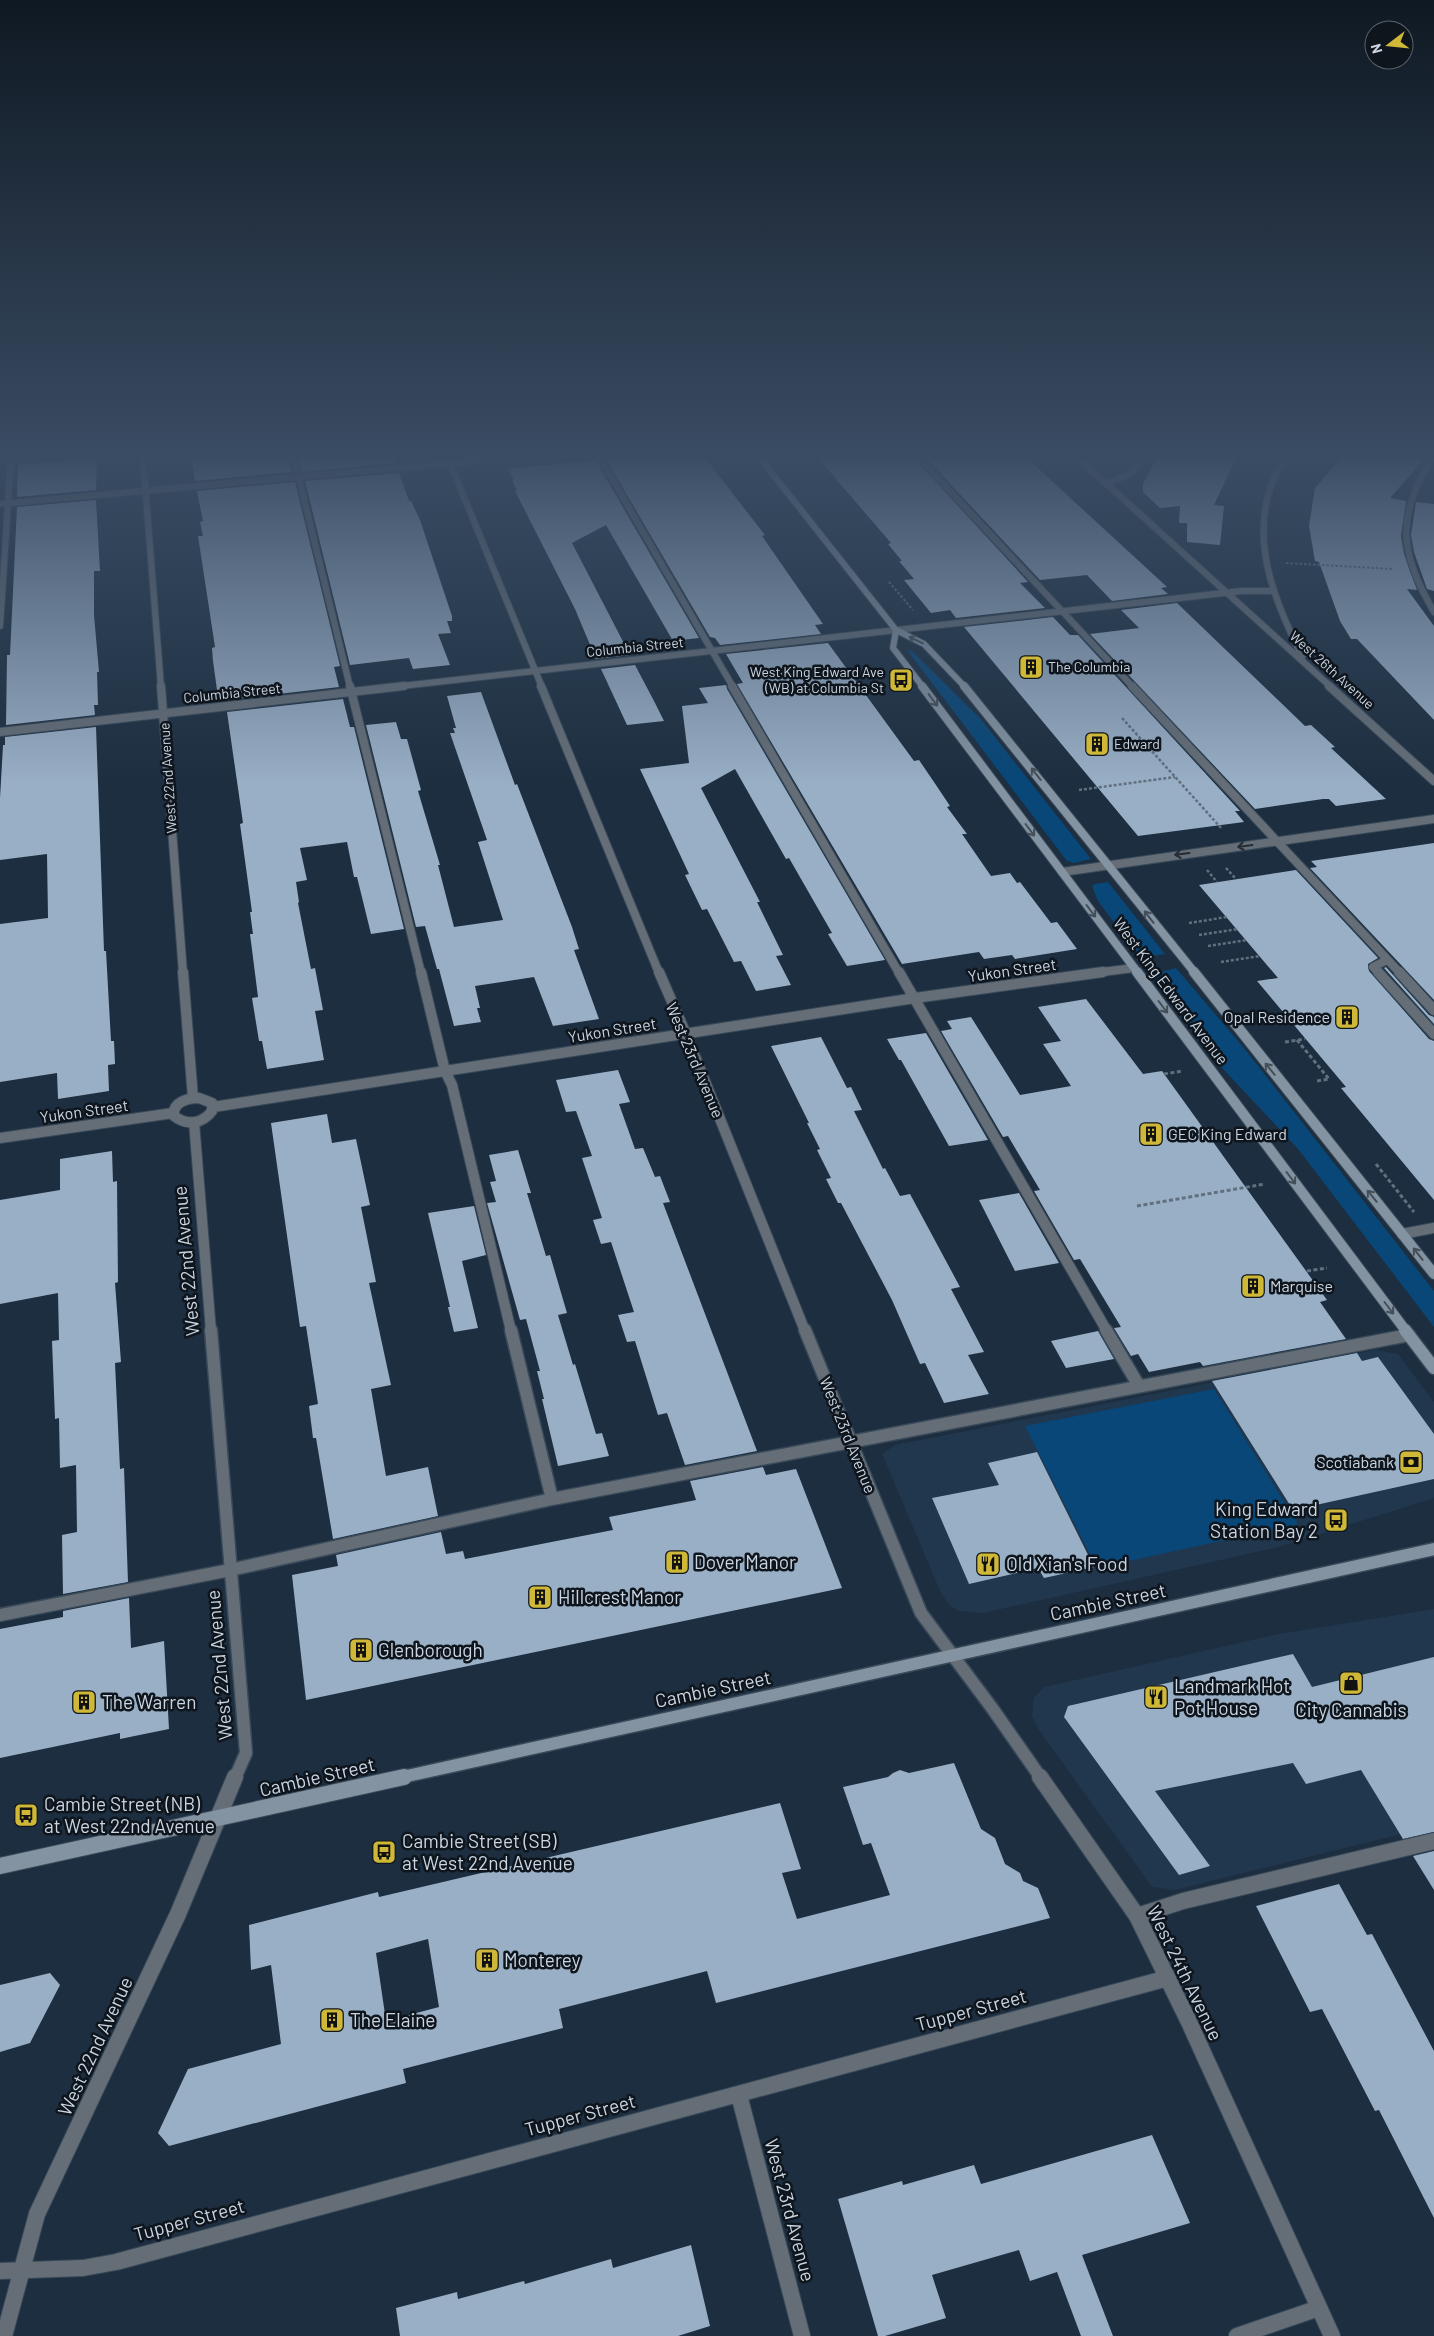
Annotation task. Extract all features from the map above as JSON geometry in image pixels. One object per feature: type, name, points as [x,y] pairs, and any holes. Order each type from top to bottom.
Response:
[{"type":"main road","name":"West King Edward Avenue","points":[[846,567],[896,630],[924,644],[977,700],[1434,1274]]},
{"type":"main road","name":"West King Edward Avenue","points":[[896,630],[893,648],[1434,1368]]},
{"type":"main road","name":"Cambie Street","points":[[0,1866],[1434,1549]]},
{"type":"street","points":[[0,626],[4,567]]},
{"type":"street","name":"West 22nd Avenue","points":[[151,567],[193,1098]]},
{"type":"street","points":[[321,567],[445,1071],[452,1085],[552,1499]]},
{"type":"street","name":"West 23rd Avenue","points":[[493,567],[675,1012],[686,1034],[850,1443],[921,1613],[954,1655]]},
{"type":"street","points":[[663,567],[1139,1386]]},
{"type":"street","points":[[1021,567],[1434,1010]]},
{"type":"street","name":"West 26th Avenue","points":[[1198,567],[1303,660],[1434,781]]},
{"type":"street","points":[[1267,567],[1273,591],[1303,660]]},
{"type":"street","points":[[1412,567],[1434,612]]},
{"type":"street","name":"Columbia Street","points":[[0,732],[1062,611],[1226,593],[1273,591]]},
{"type":"street","points":[[1062,872],[1434,819]]},
{"type":"street","points":[[1387,960],[1372,967],[1434,1034]]},
{"type":"street","name":"Yukon Street","points":[[213,1107],[915,998],[1134,968]]},
{"type":"street","points":[[193,1098],[209,1100],[213,1107],[206,1118],[194,1122],[177,1119],[172,1113],[176,1105],[193,1098]]},
{"type":"street","name":"Yukon Street","points":[[0,1138],[172,1113]]},
{"type":"street","name":"West 22nd Avenue","points":[[4,2336],[37,2214],[178,1914],[246,1753],[194,1122]]},
{"type":"street","points":[[1402,1234],[1434,1228]]},
{"type":"street","points":[[0,1615],[230,1570],[552,1499],[1409,1335]]},
{"type":"street","name":"West 24th Avenue","points":[[954,1655],[1137,1916],[1168,1978],[1332,2336]]},
{"type":"street","points":[[1137,1916],[1183,1901],[1434,1841]]},
{"type":"street","name":"Tupper Street","points":[[0,2271],[83,2268],[116,2262],[1168,1978]]},
{"type":"street","name":"West 23rd Avenue","points":[[739,2095],[802,2336]]},
{"type":"street","points":[[1236,2336],[1319,2308]]},
{"type":"path","points":[[1359,567],[1413,570]]},
{"type":"path","points":[[889,582],[916,614]]},
{"type":"path","points":[[1122,718],[1223,830]]},
{"type":"path","points":[[1080,790],[1176,777]]},
{"type":"path","points":[[1225,867],[1236,879]]},
{"type":"path","points":[[1212,876],[1217,882]]},
{"type":"path","points":[[1189,923],[1227,917]]},
{"type":"path","points":[[1199,935],[1238,930]]},
{"type":"path","points":[[1208,946],[1247,940]]},
{"type":"path","points":[[1221,962],[1260,956]]},
{"type":"path","points":[[1285,1042],[1305,1039]]},
{"type":"path","points":[[1296,1040],[1329,1079],[1316,1081]]},
{"type":"path","points":[[1164,1074],[1183,1071]]},
{"type":"path","points":[[1137,1206],[1265,1184]]},
{"type":"path","points":[[1307,1272],[1327,1268]]},
{"type":"shaded area","points":[[907,650],[913,652],[980,718],[1091,859],[1074,863],[1067,861]]},
{"type":"shaded area","points":[[1108,882],[1165,954],[1146,957],[1138,955],[1098,901],[1092,886]]},
{"type":"shaded area","points":[[1176,968],[1244,1048],[1434,1291],[1434,1327],[1298,1149],[1224,1070],[1152,977],[1152,974]]},
{"type":"shaded area","points":[[1375,1350],[1398,1354],[1434,1402],[1434,1498],[1279,1547],[983,1613],[958,1611],[950,1606],[941,1593],[882,1454],[895,1445]]},
{"type":"shaded area","points":[[1214,1389],[1298,1524],[1097,1568],[1025,1426]]},
{"type":"shaded area","points":[[1434,1609],[1434,1826],[1175,1890],[1152,1887],[1039,1730],[1032,1716],[1034,1698],[1044,1687],[1279,1634]]},
{"type":"building","points":[[14,567],[100,567],[100,571],[94,571],[94,615],[99,672],[97,672],[98,705],[94,705],[95,715],[6,725],[7,655],[10,655]]},
{"type":"building","points":[[203,567],[316,567],[340,666],[334,667],[339,687],[225,700],[224,689],[217,690],[212,648],[215,647]]},
{"type":"building","points":[[326,567],[436,567],[452,616],[452,621],[447,621],[451,633],[438,634],[450,665],[413,669],[409,658],[350,665]]},
{"type":"building","points":[[554,567],[584,567],[630,655],[596,659],[575,609]]},
{"type":"building","points":[[630,567],[658,567],[699,638],[673,641]]},
{"type":"building","points":[[669,567],[783,567],[823,624],[815,625],[821,634],[720,645],[715,638],[710,637]]},
{"type":"building","points":[[904,567],[1014,567],[1028,582],[1020,583],[1045,608],[956,618],[950,610],[931,613],[904,580],[914,579]]},
{"type":"building","points":[[1028,567],[1145,567],[1167,587],[1161,588],[1168,594],[1112,601],[1087,575],[1040,580]]},
{"type":"building","points":[[1321,567],[1409,567],[1417,590],[1407,589],[1434,626],[1434,720],[1357,639],[1351,639],[1340,621]]},
{"type":"building","points":[[1419,567],[1434,567],[1434,591],[1427,589]]},
{"type":"building","points":[[1177,603],[1305,726],[1311,725],[1335,747],[1331,748],[1386,799],[1336,806],[1329,799],[1323,799],[1255,809],[1090,634],[1139,628],[1121,610]]},
{"type":"building","points":[[1053,617],[1070,635],[1078,635],[1240,811],[1235,811],[1244,822],[1138,836],[964,627]]},
{"type":"building","points":[[828,643],[914,761],[919,760],[950,806],[947,807],[967,834],[962,834],[991,876],[1010,873],[1017,883],[1020,882],[1051,923],[1057,922],[1077,949],[1015,959],[1012,955],[984,959],[979,952],[902,964],[737,684],[743,683],[726,654]]},
{"type":"building","points":[[635,665],[664,721],[627,725],[601,669]]},
{"type":"building","points":[[726,685],[885,960],[847,966],[828,934],[832,933],[789,858],[786,859],[735,769],[701,788],[760,902],[757,902],[783,955],[776,956],[791,985],[756,991],[741,961],[734,962],[707,909],[702,910],[685,875],[689,874],[640,769],[689,763],[682,706],[708,703],[699,688]]},
{"type":"building","points":[[481,692],[515,785],[517,784],[572,927],[579,949],[574,950],[599,1019],[553,1026],[534,977],[475,986],[480,1008],[477,1008],[481,1022],[454,1026],[425,926],[416,927],[366,725],[396,722],[401,739],[407,739],[421,790],[418,791],[440,865],[438,865],[454,927],[503,920],[478,842],[487,840],[450,733],[455,733],[453,728],[456,728],[447,696]]},
{"type":"building","points":[[343,699],[350,727],[354,727],[404,929],[371,934],[357,877],[354,877],[347,842],[300,848],[307,880],[296,882],[298,903],[311,969],[315,968],[323,1010],[315,1011],[324,1060],[267,1069],[262,1041],[259,1041],[252,998],[258,997],[250,934],[253,934],[250,912],[252,912],[240,824],[243,823],[227,712]]},
{"type":"building","points":[[96,727],[104,951],[106,951],[111,1041],[114,1041],[115,1064],[108,1065],[109,1091],[58,1099],[57,1073],[0,1082],[0,924],[48,918],[47,854],[0,860],[0,798],[3,745],[5,745],[5,737]]},
{"type":"building","points":[[1434,843],[1434,1000],[1310,868],[1317,867],[1311,861]]},
{"type":"building","name":"Opal Residence","points":[[1296,870],[1378,958],[1368,964],[1369,971],[1429,1039],[1434,1041],[1434,1200],[1341,1088],[1346,1087],[1257,981],[1278,978],[1199,885]]},
{"type":"building","points":[[1386,967],[1429,1015],[1434,1017],[1434,1024],[1384,968]]},
{"type":"building","points":[[1086,999],[1143,1074],[1162,1071],[1327,1300],[1320,1302],[1346,1339],[1203,1366],[1200,1362],[1149,1372],[1138,1354],[1131,1356],[1114,1328],[1121,1327],[1080,1259],[1074,1260],[1034,1191],[1040,1190],[1008,1136],[1003,1137],[941,1031],[952,1029],[947,1021],[971,1017],[1020,1095],[1071,1086],[1043,1044],[1061,1041],[1038,1007]]},
{"type":"building","points":[[926,1033],[988,1140],[949,1146],[901,1060],[899,1060],[887,1039]]},
{"type":"building","points":[[821,1037],[847,1088],[851,1087],[862,1110],[854,1111],[883,1169],[885,1168],[900,1196],[910,1194],[960,1287],[951,1289],[984,1352],[968,1355],[989,1394],[944,1403],[925,1363],[920,1364],[892,1300],[841,1203],[838,1203],[826,1179],[831,1178],[817,1150],[820,1149],[771,1046]]},
{"type":"building","points":[[618,1070],[630,1102],[619,1104],[635,1149],[643,1148],[655,1177],[660,1176],[670,1202],[663,1203],[757,1451],[685,1465],[667,1413],[658,1415],[635,1341],[627,1342],[618,1315],[634,1312],[611,1242],[601,1244],[593,1220],[602,1218],[582,1158],[592,1156],[576,1111],[566,1112],[556,1080]]},
{"type":"building","points":[[327,1114],[332,1143],[356,1139],[370,1205],[361,1207],[376,1282],[369,1283],[391,1385],[371,1389],[386,1476],[428,1467],[438,1516],[333,1539],[316,1438],[313,1438],[309,1406],[318,1404],[306,1326],[300,1327],[271,1123]]},
{"type":"building","points":[[518,1150],[531,1193],[527,1193],[546,1256],[550,1255],[567,1313],[558,1315],[596,1434],[602,1433],[609,1456],[558,1466],[542,1399],[544,1399],[537,1371],[540,1371],[526,1319],[520,1320],[487,1203],[496,1202],[490,1182],[496,1181],[489,1155]]},
{"type":"building","points":[[112,1151],[113,1182],[117,1181],[118,1282],[115,1283],[121,1362],[115,1363],[120,1469],[124,1468],[128,1582],[63,1594],[62,1535],[77,1532],[76,1465],[60,1468],[59,1418],[55,1419],[52,1341],[59,1340],[58,1293],[0,1304],[0,1200],[60,1190],[60,1159]]},
{"type":"building","points":[[1019,1193],[1059,1263],[1015,1271],[979,1200]]},
{"type":"building","points":[[474,1206],[486,1255],[462,1261],[478,1328],[454,1332],[428,1213]]},
{"type":"building","points":[[1098,1331],[1114,1359],[1066,1368],[1051,1341]]},
{"type":"building","points":[[1357,1353],[1362,1361],[1378,1357],[1434,1434],[1434,1479],[1293,1510],[1212,1381]]},
{"type":"building","points":[[1037,1452],[1094,1567],[1044,1578],[1038,1568],[969,1584],[932,1498],[999,1485],[988,1463]]},
{"type":"building","points":[[763,1467],[766,1475],[796,1469],[842,1588],[306,1700],[292,1575],[338,1566],[336,1555],[441,1532],[446,1554],[463,1551],[465,1559],[613,1530],[609,1517],[696,1500],[690,1481]]},
{"type":"building","name":"The Warren","points":[[129,1598],[131,1648],[164,1641],[169,1729],[120,1739],[120,1733],[0,1758],[0,1629],[63,1617],[63,1611]]},
{"type":"building","points":[[1293,1654],[1312,1687],[1434,1657],[1434,1832],[1403,1839],[1361,1770],[1306,1784],[1293,1763],[1155,1791],[1210,1866],[1179,1875],[1064,1717],[1068,1706]]},
{"type":"building","points":[[954,1763],[981,1829],[995,1838],[1005,1864],[1020,1873],[1023,1881],[1038,1888],[1050,1918],[716,2003],[707,1971],[559,2009],[563,2028],[403,2069],[406,2083],[169,2146],[158,2133],[188,2069],[281,2044],[271,1965],[251,1970],[249,1925],[378,1892],[379,1897],[780,1803],[801,1869],[782,1873],[797,1919],[890,1895],[871,1843],[863,1845],[843,1787],[888,1777],[900,1770],[909,1773]],"holes":[[[428,1939],[439,2007],[386,2021],[376,1953]]]},
{"type":"building","points":[[1434,1851],[1434,1890],[1413,1856]]},
{"type":"building","points":[[1339,1884],[1367,1935],[1372,1934],[1434,2051],[1434,2218],[1379,2110],[1375,2111],[1322,2009],[1310,2012],[1256,1906]]},
{"type":"building","points":[[50,1973],[60,1985],[30,2043],[0,2052],[0,1985]]},
{"type":"building","points":[[1152,2135],[1190,2223],[1082,2255],[1113,2336],[1081,2336],[1057,2272],[1030,2281],[1019,2250],[932,2275],[946,2318],[885,2336],[878,2336],[838,2199],[902,2181],[903,2185],[974,2165],[981,2184]]},
{"type":"building","points":[[691,2245],[710,2326],[678,2336],[400,2336],[396,2308],[457,2292],[458,2299],[524,2281],[525,2284],[611,2259],[613,2268]]},
{"type":"place","name":"The Columbia","points":[[1031,667]]},
{"type":"place","name":"West King Edward Ave (WB) at Columbia St","points":[[901,680]]},
{"type":"place","name":"Edward","points":[[1097,744]]},
{"type":"place","name":"Opal Residence","points":[[1347,1017]]},
{"type":"place","name":"GEC King Edward","points":[[1151,1134]]},
{"type":"place","name":"Marquise","points":[[1253,1286]]},
{"type":"place","name":"Scotiabank","points":[[1411,1462]]},
{"type":"place","name":"King Edward Station Bay 2","points":[[1336,1520]]},
{"type":"place","name":"Dover Manor","points":[[677,1562]]},
{"type":"place","name":"Old Xian's Food","points":[[988,1564]]},
{"type":"place","name":"Hillcrest Manor","points":[[540,1597]]},
{"type":"place","name":"Glenborough","points":[[361,1650]]},
{"type":"place","name":"City Cannabis","points":[[1351,1683]]},
{"type":"place","name":"Landmark Hot Pot House","points":[[1156,1697]]},
{"type":"place","name":"The Warren","points":[[84,1702]]},
{"type":"place","name":"Cambie Street (NB) at West 22nd Avenue","points":[[26,1815]]},
{"type":"place","name":"Cambie Street (SB) at West 22nd Avenue","points":[[384,1852]]},
{"type":"place","name":"Monterey","points":[[487,1960]]},
{"type":"place","name":"The Elaine","points":[[332,2020]]}]
